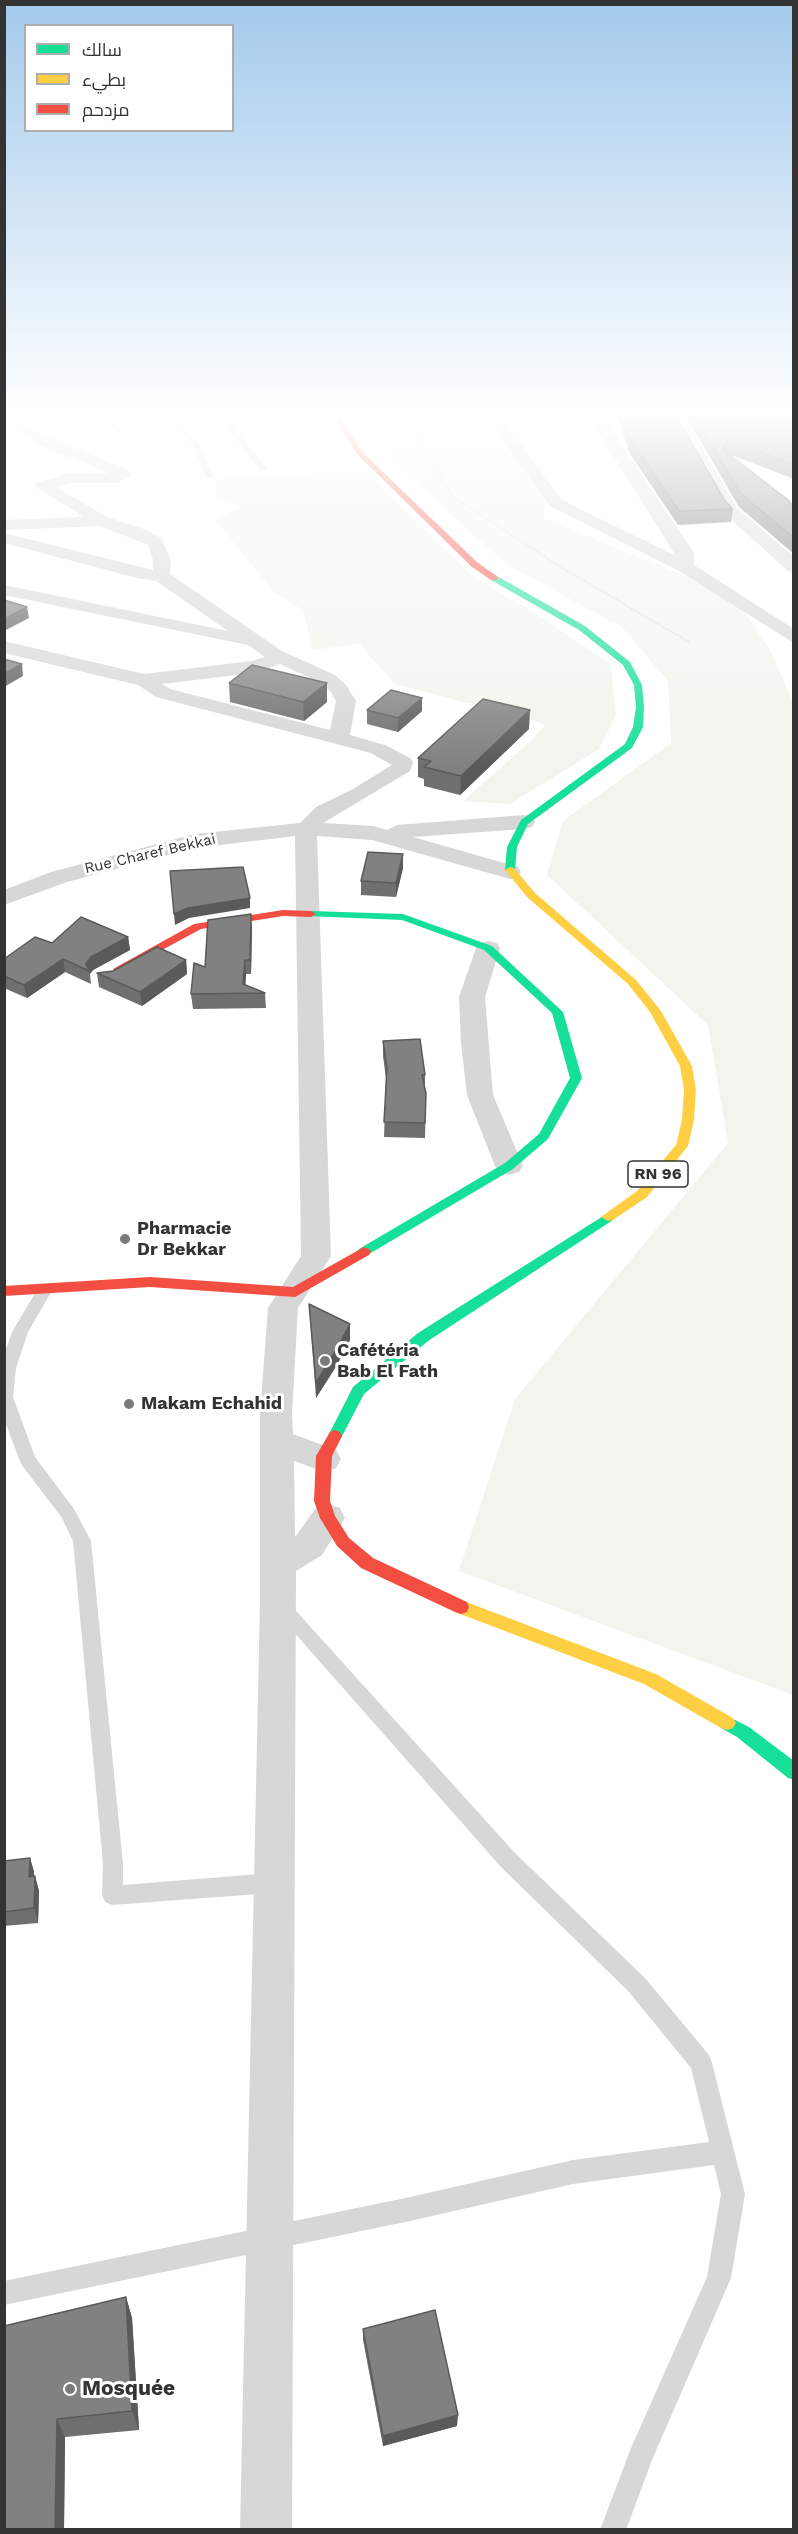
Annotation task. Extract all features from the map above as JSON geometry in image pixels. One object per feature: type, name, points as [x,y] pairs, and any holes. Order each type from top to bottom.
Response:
[{"type":"main road","points":[[437,529],[475,565],[608,646],[627,664],[638,686],[640,707],[638,727],[629,747],[524,822],[512,847],[510,872]]},
{"type":"main road","name":"RN 96","points":[[298,1557],[322,1501],[324,1460],[358,1391],[423,1337],[542,1262],[642,1194],[682,1146],[688,1120],[690,1090],[686,1066],[655,1011],[632,982],[531,895],[510,872]]},
{"type":"main road","points":[[4,1291],[150,1282],[282,1297],[509,1166],[544,1136],[576,1078],[556,1012],[488,948],[403,917],[283,914],[198,926],[104,978]]},
{"type":"main road","points":[[367,1563],[452,1604],[650,1679],[743,1732],[794,1772]]},
{"type":"street","points":[[125,529],[155,542],[162,560],[161,576]]},
{"type":"street","points":[[615,529],[685,560],[717,569],[794,619]]},
{"type":"street","points":[[629,529],[685,560],[794,638]]},
{"type":"street","points":[[666,529],[685,560]]},
{"type":"street","points":[[752,529],[794,567]]},
{"type":"street","points":[[4,538],[136,573],[161,576],[274,655],[328,679],[339,689],[345,702],[339,739]]},
{"type":"street","points":[[4,590],[258,643]]},
{"type":"street","points":[[4,647],[67,664],[144,680],[253,667],[272,662],[274,655]]},
{"type":"street","points":[[144,680],[163,693],[378,749],[403,762],[403,767],[361,794],[324,812],[306,829],[310,913],[316,1256],[282,1297],[279,1332],[277,1441],[298,1557],[274,1883],[266,2529]]},
{"type":"street","points":[[389,834],[524,822]]},
{"type":"street","name":"Rue Charef Bekkai","points":[[4,898],[59,876],[195,841],[252,832],[306,829],[389,834],[510,872]]},
{"type":"street","points":[[488,948],[472,997],[474,1043],[480,1095],[509,1166]]},
{"type":"street","points":[[316,1256],[358,1252]]},
{"type":"street","points":[[277,1441],[324,1460]]},
{"type":"street","points":[[298,1557],[367,1563]]},
{"type":"lane","points":[[45,1289],[20,1332],[8,1368],[5,1397],[27,1458],[68,1514],[82,1541],[113,1864],[112,1895],[274,1883]]},
{"type":"lane","points":[[298,1557],[508,1860],[637,1985],[701,2063],[733,2194],[719,2278],[640,2457],[613,2529]]},
{"type":"lane","points":[[4,2293],[573,2172],[723,2152]]},
{"type":"path","points":[[503,529],[564,569],[689,642]]},
{"type":"shaded area","points":[[223,529],[424,529],[475,578],[549,622],[611,665],[616,715],[599,749],[510,804],[463,801],[533,739],[545,725],[503,708],[463,702],[395,684],[359,644],[313,650],[303,610],[275,593]]},
{"type":"shaded area","points":[[467,529],[571,529],[734,596],[771,652],[793,702],[793,1695],[459,1571],[515,1399],[728,1143],[708,1025],[547,875],[563,821],[671,743],[668,681],[622,627],[507,565]]},
{"type":"building","points":[[784,529],[794,529],[794,538]]},
{"type":"building","points":[[4,600],[27,607],[4,619]]},
{"type":"building","points":[[4,659],[22,664],[4,674]]},
{"type":"building","points":[[252,665],[327,683],[303,702],[229,683]]},
{"type":"building","points":[[391,690],[422,698],[398,718],[367,710]]},
{"type":"building","points":[[483,699],[530,710],[461,776],[424,767],[431,761],[418,758]]},
{"type":"building","points":[[368,852],[403,854],[396,883],[361,881]]},
{"type":"building","points":[[243,867],[250,898],[188,908],[174,914],[170,871]]},
{"type":"building","points":[[251,914],[250,960],[245,960],[243,984],[265,993],[191,994],[194,963],[205,967],[208,920]]},
{"type":"building","points":[[81,917],[128,937],[91,957],[86,964],[89,971],[63,959],[24,985],[4,976],[4,959],[35,937],[52,943]]},
{"type":"building","points":[[157,947],[186,960],[140,992],[97,973],[113,971]]},
{"type":"building","points":[[420,1039],[425,1075],[422,1075],[426,1094],[425,1123],[384,1122],[387,1068],[383,1041]]},
{"type":"building","name":"Cafétéria Bab El Fath","points":[[309,1304],[350,1324],[316,1383]]},
{"type":"building","points":[[30,1858],[29,1877],[35,1876],[34,1908],[4,1912],[4,1861]]},
{"type":"building","name":"Mosquée","points":[[126,2297],[132,2411],[57,2419],[55,2529],[4,2529],[4,2326]]},
{"type":"building","points":[[435,2310],[458,2415],[383,2436],[363,2329]]},
{"type":"traffic: fast","points":[[494,578],[582,628],[627,664],[638,685],[640,707],[638,727],[629,746],[524,822],[512,847],[510,870]]},
{"type":"traffic: fast","points":[[311,914],[403,917],[488,948],[557,1012],[576,1078],[544,1136],[509,1166],[364,1252]]},
{"type":"traffic: fast","points":[[335,1436],[358,1391],[423,1337],[608,1217]]},
{"type":"traffic: fast","points":[[727,1723],[743,1732],[794,1772]]},
{"type":"traffic: slow","points":[[510,870],[531,895],[632,982],[655,1011],[686,1066],[690,1090],[688,1120],[682,1146],[642,1194],[608,1217]]},
{"type":"traffic: slow","points":[[461,1607],[650,1679],[727,1723]]},
{"type":"traffic: jam","points":[[438,529],[475,565],[494,578]]},
{"type":"traffic: jam","points":[[119,969],[198,926],[283,913],[311,914]]},
{"type":"traffic: jam","points":[[4,1291],[150,1282],[295,1292],[364,1252]]},
{"type":"traffic: jam","points":[[335,1436],[324,1456],[322,1501],[328,1518],[343,1542],[367,1563],[461,1607]]},
{"type":"place","name":"Pharmacie Dr Bekkar","points":[[125,1239]]},
{"type":"place","name":"Cafétéria Bab El Fath","points":[[325,1361]]},
{"type":"place","name":"Makam Echahid","points":[[129,1404]]},
{"type":"place","name":"Mosquée","points":[[70,2389]]}]
